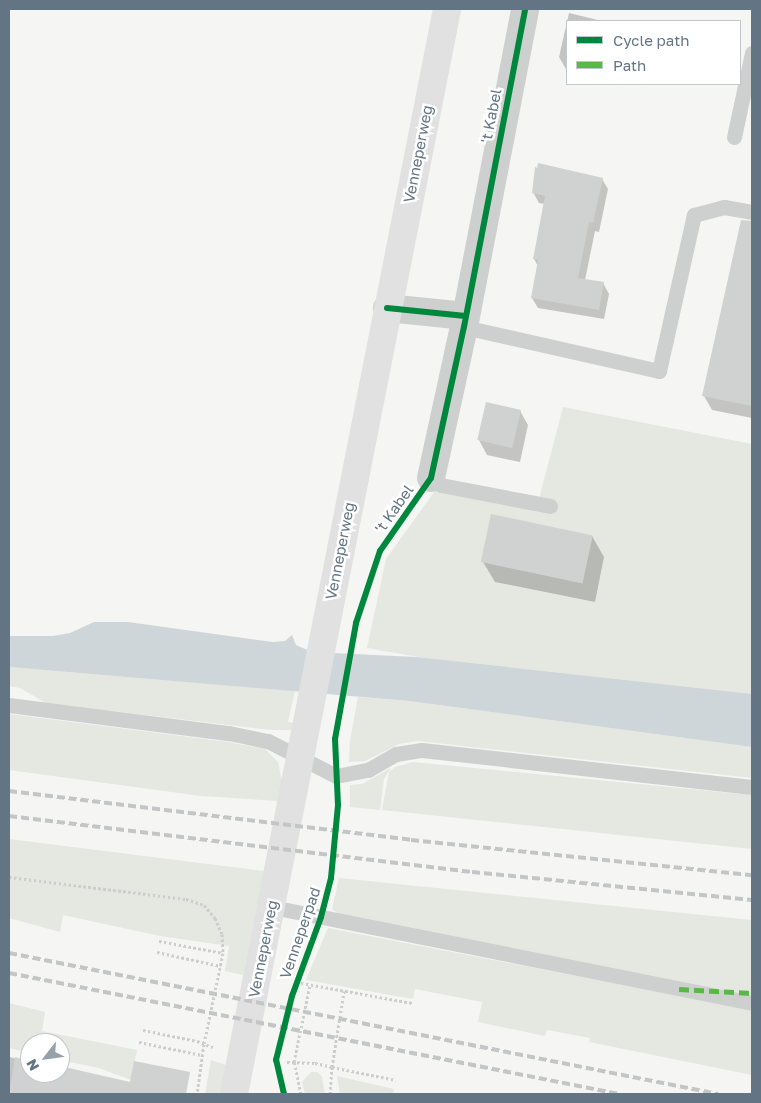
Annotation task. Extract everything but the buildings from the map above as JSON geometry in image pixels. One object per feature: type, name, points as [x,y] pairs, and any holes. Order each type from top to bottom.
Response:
[{"type":"main road","name":"Venneperweg","points":[[234,1094],[447,9]]},
{"type":"street","name":"'t Kabel","points":[[431,478],[465,321],[525,9]]},
{"type":"street","points":[[387,308],[465,321]]},
{"type":"lane","points":[[734,137],[752,53]]},
{"type":"lane","points":[[465,321],[659,371],[694,215],[724,207],[752,212]]},
{"type":"lane","points":[[431,478],[442,485],[550,506]]},
{"type":"lane","points":[[9,705],[229,733],[268,741],[303,745],[336,776],[368,770],[396,754],[422,750],[752,787]]},
{"type":"lane","points":[[272,907],[752,1003]]},
{"type":"path","points":[[9,877],[186,898],[204,906],[215,918],[222,934],[223,953],[204,1044],[197,1094]]},
{"type":"path","points":[[159,941],[223,953]]},
{"type":"path","points":[[157,952],[220,966]]},
{"type":"path","points":[[301,1094],[294,1062],[310,985]]},
{"type":"path","points":[[295,986],[310,985],[412,1003]]},
{"type":"path","points":[[330,1094],[332,1068],[344,991]]},
{"type":"path","points":[[143,1030],[211,1047]]},
{"type":"path","points":[[139,1042],[202,1056]]},
{"type":"path","points":[[287,1062],[315,1063],[396,1080]]},
{"type":"shaded area","points":[[563,407],[752,444],[752,711],[688,704],[367,648],[386,559],[437,488],[539,499]]},
{"type":"shaded area","points":[[94,622],[128,622],[273,642],[285,641],[292,635],[296,645],[312,652],[416,657],[752,694],[752,747],[409,701],[9,667],[9,636],[53,636],[70,633]]},
{"type":"shaded area","points":[[9,667],[295,691],[288,722],[294,723],[294,730],[271,730],[46,703],[20,688],[9,686]]},
{"type":"shaded area","points":[[358,697],[409,701],[752,747],[752,778],[418,741],[399,744],[365,761],[349,762],[350,741]]},
{"type":"shaded area","points":[[9,714],[228,742],[265,749],[278,762],[282,781],[278,801],[201,796],[9,770]]},
{"type":"shaded area","points":[[413,762],[752,795],[752,849],[382,810],[389,772],[395,767]]},
{"type":"shaded area","points":[[391,768],[384,779],[380,810],[350,807],[350,785],[362,784]]},
{"type":"shaded area","points":[[9,839],[264,871],[243,975],[225,971],[229,946],[160,936],[63,915],[60,932],[9,918]]},
{"type":"shaded area","points":[[339,878],[752,920],[752,996],[340,915],[332,909]]},
{"type":"shaded area","points":[[328,928],[752,1010],[752,1075],[589,1042],[590,1038],[547,1030],[545,1036],[478,1022],[482,1002],[415,989],[413,999],[306,980]]},
{"type":"shaded area","points":[[9,1003],[45,1012],[42,1031],[52,1033],[20,1033],[20,1051],[9,1048]]},
{"type":"shaded area","points":[[70,1037],[137,1050],[131,1080],[99,1068],[70,1062]]},
{"type":"shaded area","points":[[211,1060],[226,1065],[221,1094],[205,1094]]},
{"type":"shaded area","points":[[311,1072],[318,1072],[322,1077],[325,1094],[305,1094],[302,1082]]},
{"type":"shaded area","points":[[337,1076],[394,1089],[393,1094],[340,1094]]},
{"type":"railway","points":[[9,791],[411,840],[752,875]]},
{"type":"railway","points":[[9,816],[472,872],[752,900]]},
{"type":"railway","points":[[9,953],[718,1094]]},
{"type":"railway","points":[[9,973],[619,1094]]},
{"type":"marked path","points":[[679,989],[752,993]]},
{"type":"cycle path","name":"Venneperpad","points":[[284,1094],[276,1060],[292,996],[321,917],[331,878],[338,805],[335,739],[356,623],[380,551],[431,478],[464,327],[525,9]]},
{"type":"cycle path","points":[[387,308],[466,316]]}]
